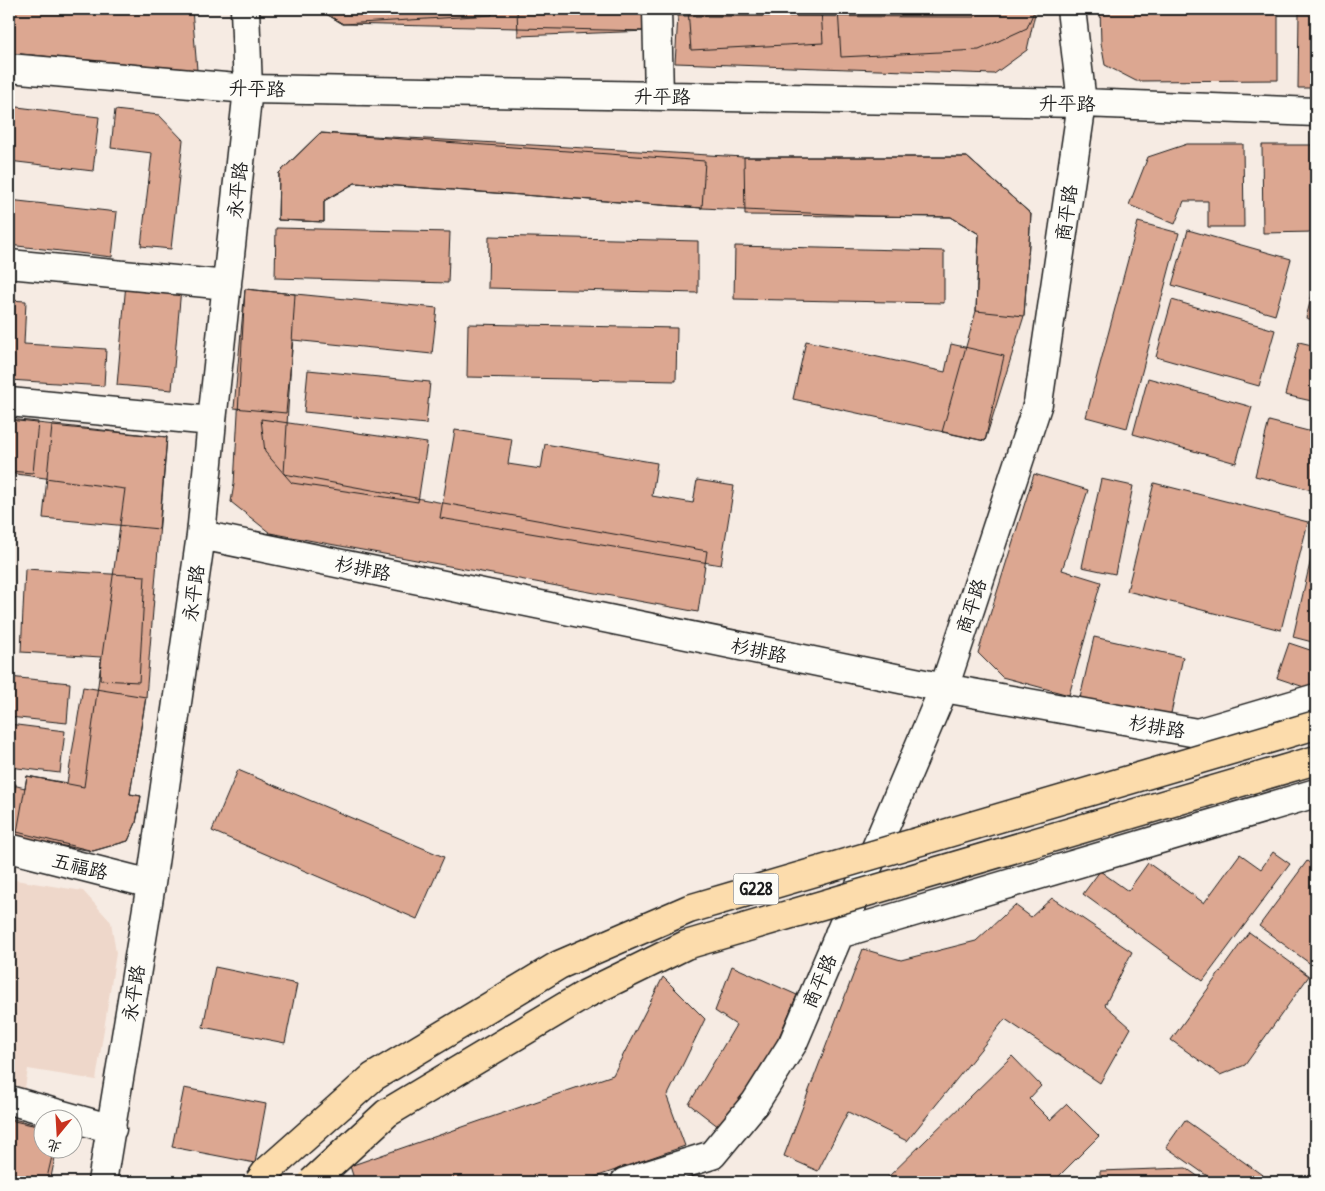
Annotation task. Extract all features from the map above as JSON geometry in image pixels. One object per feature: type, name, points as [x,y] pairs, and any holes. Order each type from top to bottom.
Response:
[{"type":"highway","name":"G228","points":[[259,1182],[266,1172],[373,1077],[559,964],[689,909],[1316,725]]},
{"type":"highway","name":"G228","points":[[312,1182],[387,1113],[586,994],[686,945],[1316,760]]},
{"type":"street","name":"永平路","points":[[104,1178],[150,884],[201,535],[248,89],[245,9]]},
{"type":"street","points":[[657,9],[659,96]]},
{"type":"street","name":"商平路","points":[[625,1182],[712,1155],[755,1103],[793,1043],[944,688],[1038,403],[1082,103],[1071,9]]},
{"type":"street","name":"升平路","points":[[9,68],[248,89],[1082,103],[1316,112]]},
{"type":"street","points":[[9,264],[227,285]]},
{"type":"street","points":[[9,402],[212,421]]},
{"type":"street","name":"杉排路","points":[[201,535],[944,688],[1197,734],[1316,698]]},
{"type":"street","points":[[839,934],[1316,793]]},
{"type":"street","name":"五福路","points":[[9,848],[150,884]]},
{"type":"street","points":[[9,1100],[112,1130]]},
{"type":"shaded area","points":[[9,879],[83,891],[111,922],[116,953],[96,1080],[28,1069],[24,1094],[9,1092]]},
{"type":"building","points":[[9,9],[101,9],[148,13],[148,9],[192,9],[197,70],[9,53]]},
{"type":"building","points":[[318,9],[491,9],[492,15],[343,24]]},
{"type":"building","points":[[318,9],[647,9],[648,31],[343,24]]},
{"type":"building","points":[[517,9],[647,9],[648,31],[518,36]]},
{"type":"building","points":[[688,9],[821,9],[823,43],[691,50]]},
{"type":"building","points":[[838,9],[1035,9],[1027,28],[979,50],[841,57]]},
{"type":"building","points":[[974,9],[1036,9],[1027,50],[994,74],[675,63],[678,16],[975,17]]},
{"type":"building","points":[[1100,9],[1278,9],[1278,80],[1136,81],[1105,65],[1101,43]]},
{"type":"building","points":[[1299,13],[1316,13],[1316,88],[1298,88]]},
{"type":"building","points":[[9,106],[99,117],[93,171],[9,161]]},
{"type":"building","points":[[115,110],[159,115],[183,140],[171,249],[141,246],[152,153],[111,148]]},
{"type":"building","points":[[320,133],[705,161],[702,208],[355,183],[324,201],[324,222],[278,220],[279,173]]},
{"type":"building","points":[[320,133],[744,157],[967,157],[1031,214],[1024,316],[985,441],[942,432],[976,311],[979,234],[951,217],[871,216],[702,208],[355,183],[324,201],[324,222],[278,220],[279,173]]},
{"type":"building","points":[[1187,144],[1243,144],[1244,227],[1208,227],[1208,201],[1184,201],[1175,224],[1129,205],[1148,157]]},
{"type":"building","points":[[1262,145],[1316,145],[1316,197],[1313,197],[1314,232],[1263,233]]},
{"type":"building","points":[[744,157],[967,157],[1031,214],[1024,316],[976,311],[979,234],[951,217],[745,215]]},
{"type":"building","points":[[9,200],[117,212],[112,257],[9,245]]},
{"type":"building","points":[[1138,222],[1179,233],[1127,428],[1086,417]]},
{"type":"building","points":[[276,228],[450,232],[448,283],[275,278]]},
{"type":"building","points":[[1188,230],[1291,259],[1275,315],[1172,285]]},
{"type":"building","points":[[489,236],[698,241],[698,293],[488,288]]},
{"type":"building","points":[[735,246],[944,251],[944,303],[734,299]]},
{"type":"building","points":[[1316,279],[1316,321],[1306,318]]},
{"type":"building","points":[[126,283],[181,288],[172,390],[117,385]]},
{"type":"building","points":[[245,289],[437,308],[432,354],[293,340],[286,413],[234,408]]},
{"type":"building","points":[[245,289],[295,294],[284,474],[707,551],[698,612],[270,533],[231,502],[234,484]]},
{"type":"building","points":[[9,300],[26,301],[24,344],[106,349],[104,386],[9,380]]},
{"type":"building","points":[[1172,300],[1275,330],[1259,386],[1156,357]]},
{"type":"building","points":[[468,324],[677,328],[676,381],[467,377]]},
{"type":"building","points":[[806,341],[945,372],[951,344],[1004,356],[985,441],[793,399]]},
{"type":"building","points":[[1299,342],[1316,346],[1316,402],[1285,395]]},
{"type":"building","points":[[308,370],[430,382],[426,424],[304,412]]},
{"type":"building","points":[[1148,378],[1252,407],[1236,463],[1133,434]]},
{"type":"building","points":[[9,419],[38,422],[33,473],[9,471]]},
{"type":"building","points":[[261,419],[427,443],[418,502],[292,483],[265,452]]},
{"type":"building","points":[[9,420],[167,437],[146,697],[130,794],[141,796],[136,823],[128,841],[93,851],[9,830],[9,784],[25,788],[27,776],[84,787],[125,489],[9,473]]},
{"type":"building","points":[[1269,421],[1316,433],[1316,491],[1255,476]]},
{"type":"building","points":[[52,426],[167,437],[159,529],[43,518]]},
{"type":"building","points":[[455,430],[512,439],[508,464],[541,469],[545,444],[657,463],[652,496],[693,503],[697,480],[734,486],[721,565],[440,518]]},
{"type":"building","points":[[1034,474],[1088,490],[1062,570],[1101,582],[1069,695],[1002,677],[978,653]]},
{"type":"building","points":[[1101,479],[1133,486],[1115,574],[1082,567]]},
{"type":"building","points":[[1154,483],[1308,522],[1281,630],[1127,591]]},
{"type":"building","points":[[1316,537],[1316,643],[1293,637]]},
{"type":"building","points":[[25,569],[145,576],[139,682],[100,680],[101,657],[21,652]]},
{"type":"building","points":[[1094,637],[1183,657],[1170,718],[1080,698]]},
{"type":"building","points":[[1289,643],[1316,652],[1316,691],[1277,678]]},
{"type":"building","points":[[9,677],[70,683],[67,723],[9,717]]},
{"type":"building","points":[[83,687],[146,697],[130,794],[141,796],[136,823],[128,841],[93,851],[16,838],[27,776],[67,783]]},
{"type":"building","points":[[9,724],[65,731],[60,773],[9,767]]},
{"type":"building","points":[[238,770],[444,857],[417,919],[212,831]]},
{"type":"building","points":[[9,783],[16,784],[9,816]]},
{"type":"building","points":[[1273,852],[1290,864],[1203,981],[1083,894],[1100,871],[1128,891],[1148,863],[1204,903],[1240,854],[1261,869]]},
{"type":"building","points":[[1307,861],[1316,868],[1316,968],[1259,926]]},
{"type":"building","points":[[1052,898],[1132,952],[1105,1005],[1131,1028],[1100,1083],[1005,1019],[907,1141],[848,1112],[818,1171],[784,1156],[863,949],[901,960],[976,941],[1015,905],[1031,917]]},
{"type":"building","points":[[1249,932],[1309,976],[1245,1065],[1220,1075],[1171,1040]]},
{"type":"building","points":[[732,966],[797,995],[766,1067],[719,1127],[689,1104],[736,1025],[715,1011]]},
{"type":"building","points":[[215,967],[297,984],[285,1043],[203,1027]]},
{"type":"building","points":[[663,977],[705,1019],[667,1097],[685,1146],[581,1182],[355,1182],[350,1166],[613,1075]]},
{"type":"building","points":[[1012,1056],[1041,1086],[1029,1099],[1050,1120],[1067,1104],[1099,1136],[1053,1182],[883,1182]]},
{"type":"building","points":[[184,1088],[266,1104],[255,1163],[172,1147]]},
{"type":"building","points":[[9,1118],[32,1124],[32,1158],[55,1158],[50,1182],[9,1182]]},
{"type":"building","points":[[9,1120],[32,1125],[32,1158],[52,1158],[46,1182],[9,1182]]},
{"type":"building","points":[[1185,1120],[1272,1182],[1216,1182],[1166,1147]]},
{"type":"building","points":[[1186,1168],[1206,1182],[1100,1182],[1100,1171]]}]
